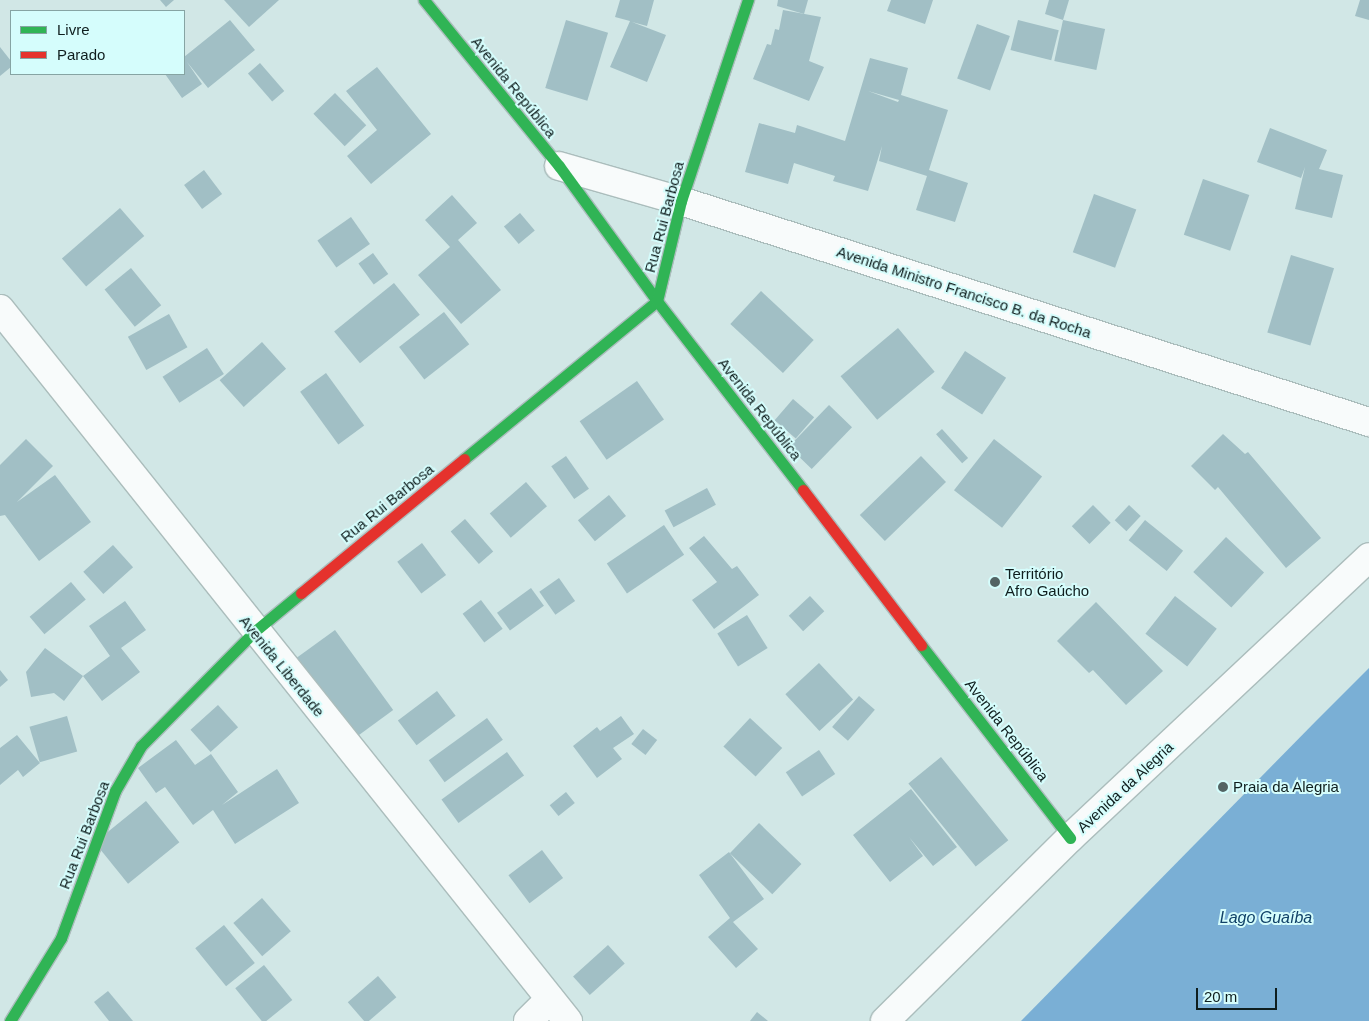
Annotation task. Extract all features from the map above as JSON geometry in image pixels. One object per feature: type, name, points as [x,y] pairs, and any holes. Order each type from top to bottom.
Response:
[{"type":"street","name":"Avenida República","points":[[424,0],[559,166],[657,301],[1070,838]]},
{"type":"street","name":"Rua Rui Barbosa","points":[[10,1021],[61,938],[115,791],[141,746],[254,631],[657,301],[681,201],[748,0]]},
{"type":"street","name":"Avenida Ministro Francisco B. da Rocha","points":[[559,166],[681,201],[1369,422]]},
{"type":"street","name":"Avenida Liberdade","points":[[0,308],[254,631],[568,1021]]},
{"type":"street","name":"Avenida da Alegria","points":[[885,1021],[1070,838],[1369,557]]},
{"type":"street","points":[[528,1021],[550,999]]},
{"type":"water","name":"Lago Guaíba","points":[[1369,668],[1369,1021],[1021,1021],[1316,721]]},
{"type":"building","points":[[160,0],[174,0],[166,7]]},
{"type":"building","points":[[224,0],[279,0],[249,27]]},
{"type":"building","points":[[620,0],[654,0],[647,26],[632,22],[666,35],[647,82],[610,67],[630,21],[615,17]]},
{"type":"building","points":[[778,0],[808,0],[804,14],[777,6]]},
{"type":"building","points":[[891,0],[933,0],[925,24],[887,11]]},
{"type":"building","points":[[1049,0],[1069,0],[1063,20],[1045,14]]},
{"type":"building","points":[[1360,0],[1369,0],[1369,20],[1355,16]]},
{"type":"building","points":[[783,10],[821,17],[809,61],[824,67],[809,101],[753,79],[767,44],[771,45],[775,29],[779,30]]},
{"type":"building","points":[[230,20],[255,50],[208,88],[187,62],[202,84],[182,98],[166,75],[185,75],[185,56]]},
{"type":"building","points":[[566,20],[608,33],[587,101],[545,88]]},
{"type":"building","points":[[1018,20],[1059,30],[1051,60],[1011,50]]},
{"type":"building","points":[[1063,20],[1105,29],[1096,70],[1054,61]]},
{"type":"building","points":[[977,24],[1010,36],[990,90],[957,79]]},
{"type":"building","points":[[0,47],[10,60],[10,68],[0,76]]},
{"type":"building","points":[[870,58],[908,68],[901,95],[948,110],[929,170],[968,183],[955,222],[916,210],[927,176],[879,161],[882,146],[868,191],[833,181],[835,176],[794,163],[788,184],[745,172],[759,123],[795,133],[797,125],[845,141]],"holes":[[[868,91],[899,100],[898,102]]]},
{"type":"building","points":[[260,63],[284,91],[272,101],[248,73]]},
{"type":"building","points":[[377,67],[431,134],[371,184],[347,156],[377,130],[346,91]]},
{"type":"building","points":[[335,93],[366,125],[345,146],[313,114]]},
{"type":"building","points":[[1270,128],[1327,150],[1319,169],[1343,175],[1332,218],[1295,209],[1305,167],[1301,178],[1257,162]]},
{"type":"building","points":[[204,170],[222,194],[202,209],[184,185]]},
{"type":"building","points":[[1203,179],[1249,195],[1230,251],[1184,235]]},
{"type":"building","points":[[1094,194],[1136,209],[1115,268],[1073,252]]},
{"type":"building","points":[[452,195],[477,223],[458,240],[501,290],[461,324],[418,275],[450,247],[425,220]]},
{"type":"building","points":[[120,208],[144,236],[86,286],[62,259]]},
{"type":"building","points":[[520,213],[535,231],[519,244],[504,226]]},
{"type":"building","points":[[351,217],[370,244],[336,268],[317,241]]},
{"type":"building","points":[[373,253],[388,274],[374,285],[358,264]]},
{"type":"building","points":[[1291,255],[1334,268],[1310,346],[1267,332]]},
{"type":"building","points":[[131,268],[161,305],[135,327],[105,289]]},
{"type":"building","points":[[394,283],[420,315],[360,363],[334,331]]},
{"type":"building","points":[[761,291],[814,340],[783,373],[730,324]]},
{"type":"building","points":[[444,312],[469,344],[424,379],[399,347]]},
{"type":"building","points":[[169,314],[187,347],[146,370],[128,337]]},
{"type":"building","points":[[898,328],[935,372],[877,420],[841,376]]},
{"type":"building","points":[[262,342],[286,369],[244,407],[220,380]]},
{"type":"building","points":[[207,348],[224,374],[179,403],[163,377]]},
{"type":"building","points":[[965,351],[1006,378],[982,415],[941,388]]},
{"type":"building","points":[[326,373],[364,426],[338,444],[300,392]]},
{"type":"building","points":[[637,381],[664,420],[607,460],[580,421]]},
{"type":"building","points":[[793,399],[814,417],[796,439],[775,420]]},
{"type":"building","points":[[829,405],[852,427],[812,469],[789,447]]},
{"type":"building","points":[[942,429],[968,458],[962,463],[936,434]]},
{"type":"building","points":[[1223,434],[1245,454],[1248,452],[1321,538],[1286,568],[1218,487],[1215,490],[1191,466]]},
{"type":"building","points":[[26,439],[53,466],[17,502],[55,475],[91,522],[39,561],[5,515],[0,516],[0,465]]},
{"type":"building","points":[[994,439],[1042,477],[1002,528],[954,490]]},
{"type":"building","points":[[566,456],[589,489],[574,499],[551,466]]},
{"type":"building","points":[[921,456],[946,482],[885,541],[860,515]]},
{"type":"building","points":[[526,482],[547,506],[511,538],[490,513]]},
{"type":"building","points":[[707,488],[716,505],[674,527],[665,511]]},
{"type":"building","points":[[609,495],[626,516],[595,541],[578,520]]},
{"type":"building","points":[[1093,505],[1111,523],[1089,544],[1072,526]]},
{"type":"building","points":[[1129,505],[1141,516],[1126,531],[1115,520]]},
{"type":"building","points":[[465,519],[493,551],[479,564],[451,531]]},
{"type":"building","points":[[1145,520],[1183,551],[1167,571],[1129,540]]},
{"type":"building","points":[[664,525],[684,555],[627,593],[607,564]]},
{"type":"building","points":[[704,536],[732,569],[737,566],[759,595],[714,629],[692,600],[717,582],[689,548]]},
{"type":"building","points":[[1226,537],[1264,572],[1231,608],[1193,572]]},
{"type":"building","points":[[422,543],[446,575],[421,594],[397,562]]},
{"type":"building","points":[[113,545],[133,567],[103,594],[83,572]]},
{"type":"building","points":[[559,578],[575,601],[555,615],[539,592]]},
{"type":"building","points":[[71,582],[86,600],[44,634],[30,617]]},
{"type":"building","points":[[531,588],[544,606],[510,630],[497,613]]},
{"type":"building","points":[[810,596],[824,611],[803,631],[789,616]]},
{"type":"building","points":[[1175,596],[1217,629],[1187,666],[1145,634]]},
{"type":"building","points":[[481,600],[503,629],[484,643],[463,614]]},
{"type":"building","points":[[125,601],[146,630],[121,648],[140,672],[102,701],[83,676],[110,656],[89,626]]},
{"type":"building","points":[[1096,602],[1163,671],[1126,705],[1093,670],[1089,673],[1057,641]]},
{"type":"building","points":[[747,615],[768,648],[738,667],[717,634]]},
{"type":"building","points":[[335,630],[393,710],[354,739],[295,659]]},
{"type":"building","points":[[45,648],[83,676],[64,701],[54,693],[31,697],[26,672]]},
{"type":"building","points":[[819,663],[853,700],[819,731],[785,694]]},
{"type":"building","points":[[0,670],[8,680],[0,687]]},
{"type":"building","points":[[437,691],[456,716],[417,745],[398,720]]},
{"type":"building","points":[[859,696],[875,710],[848,741],[832,727]]},
{"type":"building","points":[[218,705],[238,727],[211,752],[191,730]]},
{"type":"building","points":[[67,716],[77,752],[40,762],[30,727]]},
{"type":"building","points":[[621,716],[634,734],[613,748],[622,759],[597,778],[573,746],[597,727],[600,731]]},
{"type":"building","points":[[487,718],[503,740],[445,782],[429,760]]},
{"type":"building","points":[[750,718],[782,748],[756,777],[723,747]]},
{"type":"building","points":[[643,729],[657,740],[645,755],[631,744]]},
{"type":"building","points":[[17,735],[40,763],[23,777],[18,770],[0,785],[0,748]]},
{"type":"building","points":[[176,740],[195,765],[211,754],[238,792],[222,805],[277,769],[299,803],[235,844],[213,810],[193,825],[165,787],[156,793],[138,768]]},
{"type":"building","points":[[819,750],[835,774],[802,796],[786,772]]},
{"type":"building","points":[[507,752],[524,775],[459,823],[441,800]]},
{"type":"building","points":[[941,757],[1008,840],[976,867],[908,783]]},
{"type":"building","points":[[911,789],[957,847],[933,866],[909,837],[923,856],[890,882],[853,835]]},
{"type":"building","points":[[566,792],[575,803],[558,816],[550,805]]},
{"type":"building","points":[[146,801],[179,842],[128,884],[95,843]]},
{"type":"building","points":[[759,823],[801,864],[772,894],[730,853]]},
{"type":"building","points":[[542,850],[563,878],[530,903],[508,875]]},
{"type":"building","points":[[729,852],[764,899],[733,922],[758,949],[736,968],[708,937],[730,918],[699,875]]},
{"type":"building","points":[[262,898],[291,931],[262,956],[233,923]]},
{"type":"building","points":[[224,925],[255,963],[226,986],[195,948]]},
{"type":"building","points":[[608,945],[625,964],[590,995],[573,976]]},
{"type":"building","points":[[264,965],[292,1000],[266,1021],[262,1021],[235,988]]},
{"type":"building","points":[[378,976],[396,997],[369,1021],[364,1021],[348,1002]]},
{"type":"building","points":[[108,991],[133,1021],[109,1021],[94,1002]]},
{"type":"building","points":[[757,1012],[768,1021],[750,1021]]},
{"type":"traffic: fast","points":[[424,0],[559,166],[657,301],[803,490]]},
{"type":"traffic: fast","points":[[464,459],[657,301],[681,201],[748,0]]},
{"type":"traffic: fast","points":[[10,1021],[61,938],[115,791],[141,746],[255,631],[301,593]]},
{"type":"traffic: fast","points":[[921,645],[1070,838]]},
{"type":"traffic: jam","points":[[301,593],[464,459]]},
{"type":"traffic: jam","points":[[803,490],[921,645]]},
{"type":"place","name":"Território Afro Gaúcho","points":[[995,582]]},
{"type":"place","name":"Praia da Alegria","points":[[1223,787]]}]
